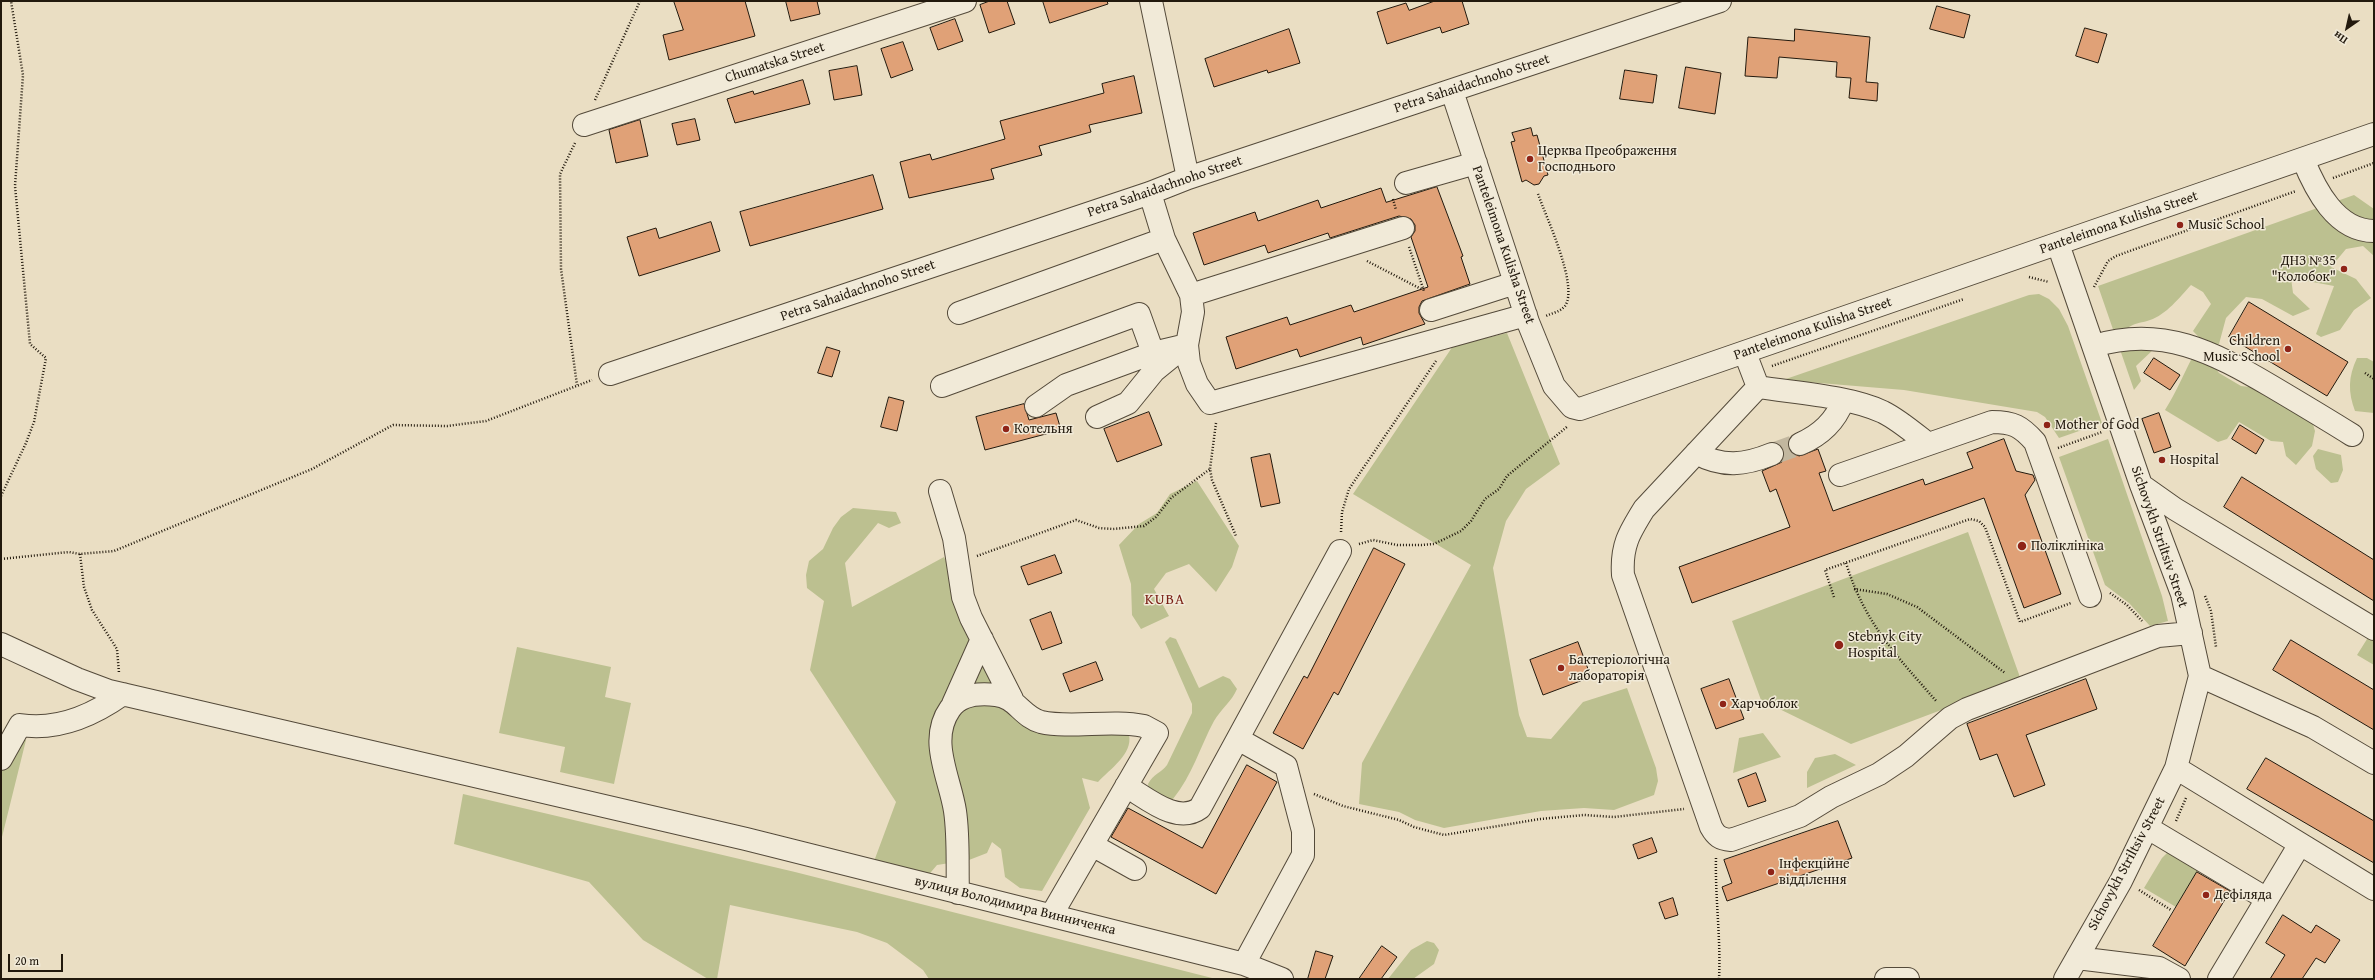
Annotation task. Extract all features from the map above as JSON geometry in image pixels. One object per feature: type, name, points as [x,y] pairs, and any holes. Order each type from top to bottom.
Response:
[{"type":"street","name":"Chumatska Street","points":[[584,125],[965,1]]},
{"type":"street","points":[[1151,1],[1188,178]]},
{"type":"street","name":"Petra Sahaidachnoho Street","points":[[610,374],[1150,193],[1188,178],[1452,92],[1720,1]]},
{"type":"street","name":"Panteleimona Kulisha Street","points":[[1452,92],[1527,319],[1554,386],[1568,403],[1580,409],[2374,134]]},
{"type":"street","points":[[2303,158],[2313,185],[2327,205],[2355,228],[2374,231]]},
{"type":"street","points":[[1406,183],[1476,163]]},
{"type":"street","points":[[1150,193],[1164,239],[1191,295],[1194,312],[1187,345],[1189,363],[1197,384],[1210,403],[1527,319]]},
{"type":"street","points":[[1191,295],[1402,228]]},
{"type":"street","points":[[959,313],[1164,239]]},
{"type":"street","name":"Sichovykh Striltsiv Street","points":[[2058,244],[2141,485],[2182,594],[2200,676],[2176,768],[2148,828],[2065,979]]},
{"type":"street","points":[[1431,310],[1515,283]]},
{"type":"street","points":[[942,386],[1139,314],[1153,353]]},
{"type":"street","points":[[2094,346],[2132,338],[2156,339],[2185,344],[2211,353],[2352,435]]},
{"type":"street","points":[[1036,406],[1066,385],[1153,353],[1187,345]]},
{"type":"street","points":[[1097,417],[1128,403],[1154,371],[1187,345]]},
{"type":"street","points":[[1745,353],[1758,387]]},
{"type":"street","points":[[1758,387],[1843,401],[1882,412],[1901,423],[1928,444]]},
{"type":"street","points":[[1758,387],[1644,509],[1624,545],[1622,560],[1624,575],[1705,808],[1716,835],[1722,839],[1731,840],[1800,816],[1906,756],[1950,718],[1967,709],[2150,639],[2171,633],[2191,633]]},
{"type":"street","points":[[1800,444],[1818,435],[1829,425],[1843,401]]},
{"type":"street","points":[[1840,475],[1992,422],[2006,422],[2022,428],[2035,442],[2088,590]]},
{"type":"street","points":[[1696,453],[1720,463],[1738,465],[1772,454]]},
{"type":"street","points":[[2141,485],[2175,509],[2374,629]]},
{"type":"street","points":[[940,491],[954,538],[963,597],[982,640],[1012,699],[1020,710],[1039,721],[1135,724],[1157,733],[1052,914]]},
{"type":"street","points":[[1126,786],[1169,811],[1181,814],[1192,814],[1200,808],[1340,551]]},
{"type":"street","points":[[958,892],[956,823],[940,740],[945,715],[953,704],[982,640]]},
{"type":"street","name":"вулиця Володимира Винниченка","points":[[1,644],[77,679],[121,694],[746,839],[1052,914],[1244,964],[1282,979]]},
{"type":"street","points":[[2200,676],[2313,727],[2374,763]]},
{"type":"street","points":[[1,759],[20,725],[32,727],[60,725],[98,710],[121,694]]},
{"type":"street","points":[[953,704],[965,696],[981,694],[998,695],[1012,699]]},
{"type":"street","points":[[1238,739],[1286,766],[1303,831],[1303,855],[1244,964]]},
{"type":"street","points":[[2176,768],[2374,889]]},
{"type":"street","points":[[2148,828],[2267,899]]},
{"type":"street","points":[[2219,979],[2300,844]]},
{"type":"street","points":[[1092,845],[1135,869]]},
{"type":"street","points":[[2077,958],[2159,968],[2179,979]]},
{"type":"street","points":[[1886,979],[1908,979]]},
{"type":"path","points":[[1,496],[26,443],[34,422],[46,358],[30,344],[15,186],[23,76],[11,1]]},
{"type":"path","points":[[577,385],[561,269],[560,174],[584,125],[640,1]]},
{"type":"path","points":[[2093,288],[2108,261],[2116,256],[2374,163]]},
{"type":"path","points":[[1527,319],[1561,310],[1568,297],[1568,280],[1538,194]]},
{"type":"path","points":[[1342,247],[1423,290]]},
{"type":"path","points":[[2023,279],[2031,276],[2046,279],[2050,283]]},
{"type":"path","points":[[1772,366],[1972,297]]},
{"type":"path","points":[[1437,360],[1350,489],[1342,512],[1340,551],[1368,540],[1408,546],[1434,544],[1461,531],[1471,521],[1485,499],[1499,489],[1507,476],[1547,442],[1564,431],[1580,409]]},
{"type":"path","points":[[2364,373],[2374,379]]},
{"type":"path","points":[[1,559],[69,552],[80,554],[114,551],[312,469],[393,425],[447,426],[486,421],[577,385],[610,374]]},
{"type":"path","points":[[1210,403],[1217,427],[1210,469],[1212,480],[1236,536]]},
{"type":"path","points":[[2040,455],[2105,430]]},
{"type":"path","points":[[957,563],[1076,520],[1099,528],[1113,530],[1144,526],[1156,517],[1171,498],[1210,469]]},
{"type":"path","points":[[1834,597],[1825,570],[1970,519],[1979,521],[1985,527],[2020,622],[2088,590],[2103,587],[2127,605],[2147,627],[2150,639]]},
{"type":"path","points":[[80,554],[84,587],[92,610],[117,649],[121,694]]},
{"type":"path","points":[[1846,563],[1854,590],[1868,617],[1885,642],[1950,718]]},
{"type":"path","points":[[1854,590],[1887,594],[1917,607],[2025,687]]},
{"type":"path","points":[[2202,591],[2211,611],[2216,653]]},
{"type":"path","points":[[1291,785],[1300,787],[1343,806],[1399,820],[1414,827],[1444,835],[1540,818],[1584,815],[1614,817],[1705,808]]},
{"type":"path","points":[[2175,823],[2189,791]]},
{"type":"path","points":[[1716,835],[1717,912],[1720,954],[1719,979]]},
{"type":"path","points":[[2139,890],[2171,910]]},
{"type":"green space","points":[[2354,195],[2374,209],[2374,256],[2363,246],[2346,249],[2331,267],[2356,279],[2371,298],[2354,310],[2340,330],[2321,337],[2316,334],[2334,286],[2291,278],[2293,293],[2310,309],[2293,316],[2262,299],[2246,297],[2226,318],[2219,344],[2209,348],[2193,331],[2211,304],[2203,292],[2191,285],[2162,314],[2156,318],[2129,327],[2135,347],[2155,348],[2136,366],[2141,381],[2134,390],[2098,286]]},
{"type":"green space","points":[[2039,294],[2049,299],[2059,309],[2068,326],[2102,423],[2059,438],[2045,417],[2037,412],[1904,390],[1783,380],[2029,295]]},
{"type":"green space","points":[[1507,333],[1560,464],[1526,489],[1506,521],[1493,568],[1519,715],[1527,737],[1551,739],[1583,702],[1627,688],[1656,768],[1658,781],[1654,795],[1614,810],[1584,808],[1541,811],[1444,828],[1415,820],[1399,812],[1359,804],[1362,763],[1471,565],[1353,494],[1453,346]]},
{"type":"green space","points":[[2192,358],[2209,359],[2219,373],[2241,386],[2267,389],[2312,421],[2315,431],[2312,446],[2296,465],[2286,456],[2283,442],[2271,441],[2239,422],[2227,439],[2218,442],[2165,410]]},
{"type":"green space","points":[[2357,358],[2367,358],[2374,362],[2374,413],[2355,411],[2351,397],[2350,384]]},
{"type":"green space","points":[[2108,439],[2162,596],[2168,621],[2150,626],[2129,603],[2105,585],[2059,457]]},
{"type":"green space","points":[[2318,449],[2341,455],[2343,470],[2338,482],[2331,483],[2316,469],[2313,456]]},
{"type":"green space","points":[[1197,481],[1239,546],[1232,567],[1216,592],[1189,564],[1166,573],[1154,589],[1169,616],[1141,629],[1132,615],[1131,584],[1119,545],[1139,524],[1157,513],[1170,494]]},
{"type":"green space","points":[[853,508],[896,512],[901,523],[889,528],[878,523],[845,563],[852,607],[944,557],[1011,712],[1129,735],[1128,749],[1120,761],[1098,782],[1082,778],[1090,808],[1042,891],[1020,888],[1005,877],[1001,849],[992,842],[987,853],[969,860],[937,865],[926,878],[873,864],[896,802],[810,670],[824,601],[807,588],[806,575],[809,561],[823,549],[833,528],[841,517]]},
{"type":"green space","points":[[1968,532],[2021,680],[1851,744],[1761,700],[1732,621]]},
{"type":"green space","points":[[2374,628],[2374,665],[2357,655]]},
{"type":"green space","points":[[1170,637],[1176,639],[1199,688],[1223,676],[1230,679],[1237,689],[1214,721],[1191,771],[1180,790],[1173,799],[1166,801],[1149,790],[1148,784],[1152,778],[1167,765],[1192,713],[1192,704],[1165,642]]},
{"type":"green space","points":[[517,647],[611,667],[605,697],[631,703],[614,784],[560,772],[565,747],[499,733]]},
{"type":"green space","points":[[1763,733],[1781,757],[1733,773],[1739,738]]},
{"type":"green space","points":[[1,734],[26,740],[1,841]]},
{"type":"green space","points":[[1835,754],[1856,765],[1807,788],[1807,772],[1815,758]]},
{"type":"green space","points":[[463,794],[795,872],[1216,979],[929,979],[923,970],[887,943],[857,932],[730,905],[717,979],[708,979],[643,940],[589,882],[454,844]]},
{"type":"green space","points":[[2170,850],[2199,870],[2176,907],[2144,888],[2162,858]]},
{"type":"green space","points":[[1427,941],[1434,943],[1439,950],[1434,964],[1413,979],[1388,979],[1411,950]]},
{"type":"building","points":[[674,1],[745,1],[755,36],[669,60],[663,35],[683,30]]},
{"type":"building","points":[[786,1],[817,1],[820,14],[791,21]]},
{"type":"building","points":[[990,1],[1007,1],[1015,24],[989,33],[980,5]]},
{"type":"building","points":[[1043,1],[1107,1],[1108,4],[1050,23]]},
{"type":"building","points":[[1435,1],[1462,1],[1469,24],[1442,33],[1440,27],[1387,44],[1377,12],[1406,3],[1409,10]]},
{"type":"building","points":[[1937,6],[1970,15],[1964,38],[1930,29]]},
{"type":"building","points":[[955,19],[963,41],[938,50],[930,28]]},
{"type":"building","points":[[2085,28],[2107,34],[2098,63],[2076,56]]},
{"type":"building","points":[[1289,29],[1300,63],[1268,73],[1267,70],[1214,87],[1205,59]]},
{"type":"building","points":[[1795,29],[1870,37],[1866,82],[1878,83],[1877,101],[1849,98],[1851,78],[1836,77],[1837,62],[1779,57],[1777,78],[1745,76],[1748,37],[1794,41]]},
{"type":"building","points":[[903,42],[913,70],[891,78],[881,49]]},
{"type":"building","points":[[857,66],[862,95],[834,100],[829,71]]},
{"type":"building","points":[[1686,67],[1721,73],[1715,114],[1679,108]]},
{"type":"building","points":[[1625,70],[1657,75],[1653,103],[1620,99]]},
{"type":"building","points":[[1134,76],[1142,113],[1089,125],[1091,132],[1039,146],[1042,155],[991,169],[994,179],[909,198],[900,162],[930,154],[932,160],[1005,139],[1000,121],[1104,93],[1102,84]]},
{"type":"building","points":[[803,80],[810,104],[735,123],[727,99],[753,91],[754,94]]},
{"type":"building","points":[[695,119],[700,140],[677,145],[672,124]]},
{"type":"building","points":[[640,120],[648,156],[616,163],[609,130]]},
{"type":"building","name":"Церква Преображення Господнього","points":[[1531,128],[1533,136],[1537,135],[1548,175],[1544,176],[1539,184],[1534,185],[1526,180],[1522,182],[1511,142],[1515,141],[1512,133]]},
{"type":"building","points":[[873,175],[883,209],[750,246],[740,212]]},
{"type":"building","points":[[1437,187],[1463,256],[1461,257],[1470,284],[1422,301],[1419,307],[1419,313],[1425,324],[1363,345],[1361,337],[1300,357],[1297,349],[1236,369],[1226,337],[1287,317],[1290,325],[1351,305],[1354,312],[1428,287],[1411,237],[1415,231],[1415,225],[1411,219],[1399,216],[1330,238],[1328,233],[1268,253],[1265,245],[1204,265],[1193,233],[1255,212],[1258,221],[1318,200],[1321,208],[1381,188],[1386,202]]},
{"type":"building","points":[[711,222],[720,251],[639,276],[627,237],[656,228],[659,238]]},
{"type":"building","name":"Children Music School","points":[[2249,302],[2348,362],[2327,396],[2229,337]]},
{"type":"building","points":[[827,347],[840,351],[832,377],[818,373]]},
{"type":"building","points":[[2154,358],[2180,375],[2170,390],[2144,373]]},
{"type":"building","points":[[889,397],[904,401],[897,431],[881,427]]},
{"type":"building","name":"Котельня","points":[[1024,404],[1029,420],[1056,413],[1061,430],[985,450],[976,417]]},
{"type":"building","points":[[1149,412],[1162,445],[1117,462],[1104,429]]},
{"type":"building","points":[[2159,413],[2171,447],[2154,453],[2142,419]]},
{"type":"building","points":[[2240,425],[2264,440],[2256,454],[2232,439]]},
{"type":"building","points":[[2004,439],[2016,471],[2033,475],[2035,480],[2025,495],[2061,594],[2024,608],[1984,498],[1692,603],[1679,567],[1790,527],[1776,489],[1770,492],[1762,471],[1782,462],[1784,456],[1781,445],[1788,443],[1789,450],[1799,456],[1818,449],[1826,471],[1819,473],[1833,511],[1923,479],[1925,485],[1973,468],[1967,453]]},
{"type":"building","points":[[1270,454],[1280,503],[1261,507],[1251,458]]},
{"type":"building","points":[[2242,477],[2374,560],[2374,601],[2224,507]]},
{"type":"building","points":[[1374,548],[1405,564],[1338,695],[1334,692],[1303,749],[1273,733],[1304,676],[1307,678]]},
{"type":"building","points":[[1055,555],[1062,573],[1028,585],[1021,567]]},
{"type":"building","points":[[1051,612],[1062,643],[1042,650],[1030,620]]},
{"type":"building","points":[[2291,640],[2374,690],[2374,730],[2273,670]]},
{"type":"building","name":"Бактеріологічна лабораторія","points":[[1578,642],[1591,677],[1543,695],[1530,660]]},
{"type":"building","points":[[1096,662],[1103,680],[1070,692],[1063,674]]},
{"type":"building","name":"Харчоблок","points":[[1729,679],[1744,719],[1716,729],[1701,689]]},
{"type":"building","points":[[2086,679],[2097,709],[2026,735],[2045,785],[2014,797],[1997,754],[1980,760],[1967,724]]},
{"type":"building","points":[[2266,758],[2374,821],[2374,863],[2247,789]]},
{"type":"building","points":[[1247,765],[1277,782],[1216,894],[1111,837],[1128,808],[1202,848]]},
{"type":"building","points":[[1756,773],[1766,801],[1748,807],[1738,780]]},
{"type":"building","name":"Інфекційне відділення","points":[[1838,821],[1852,858],[1727,901],[1722,887],[1732,883],[1724,860]]},
{"type":"building","points":[[1652,838],[1657,852],[1638,859],[1633,845]]},
{"type":"building","points":[[2197,872],[2230,891],[2185,966],[2153,946]]},
{"type":"building","points":[[1673,898],[1678,915],[1665,919],[1659,903]]},
{"type":"building","points":[[2283,915],[2311,933],[2316,925],[2340,940],[2325,963],[2316,958],[2302,979],[2270,979],[2285,955],[2266,943]]},
{"type":"building","points":[[1382,946],[1397,957],[1381,979],[1359,979]]},
{"type":"building","points":[[1316,951],[1333,956],[1325,979],[1308,979]]},
{"type":"tunnel","points":[[1772,454],[1800,444]]},
{"type":"place","name":"Церква Преображення Господнього","points":[[1530,159]]},
{"type":"place","name":"Music School","points":[[2180,225]]},
{"type":"place","name":"ДНЗ №35 \"Колобок\"","points":[[2344,269]]},
{"type":"place","name":"Children Music School","points":[[2288,349]]},
{"type":"place","name":"Mother of God","points":[[2047,425]]},
{"type":"place","name":"Котельня","points":[[1006,429]]},
{"type":"place","name":"Hospital","points":[[2162,460]]},
{"type":"place","name":"Поліклініка","points":[[2022,546]]},
{"type":"place","name":"Stebnyk City Hospital","points":[[1839,645]]},
{"type":"place","name":"Бактеріологічна лабораторія","points":[[1561,668]]},
{"type":"place","name":"Харчоблок","points":[[1723,704]]},
{"type":"place","name":"Інфекційне відділення","points":[[1771,872]]},
{"type":"place","name":"Дефіляда","points":[[2206,895]]},
{"type":"district","name":"KUBA","points":[[1165,600]]}]
